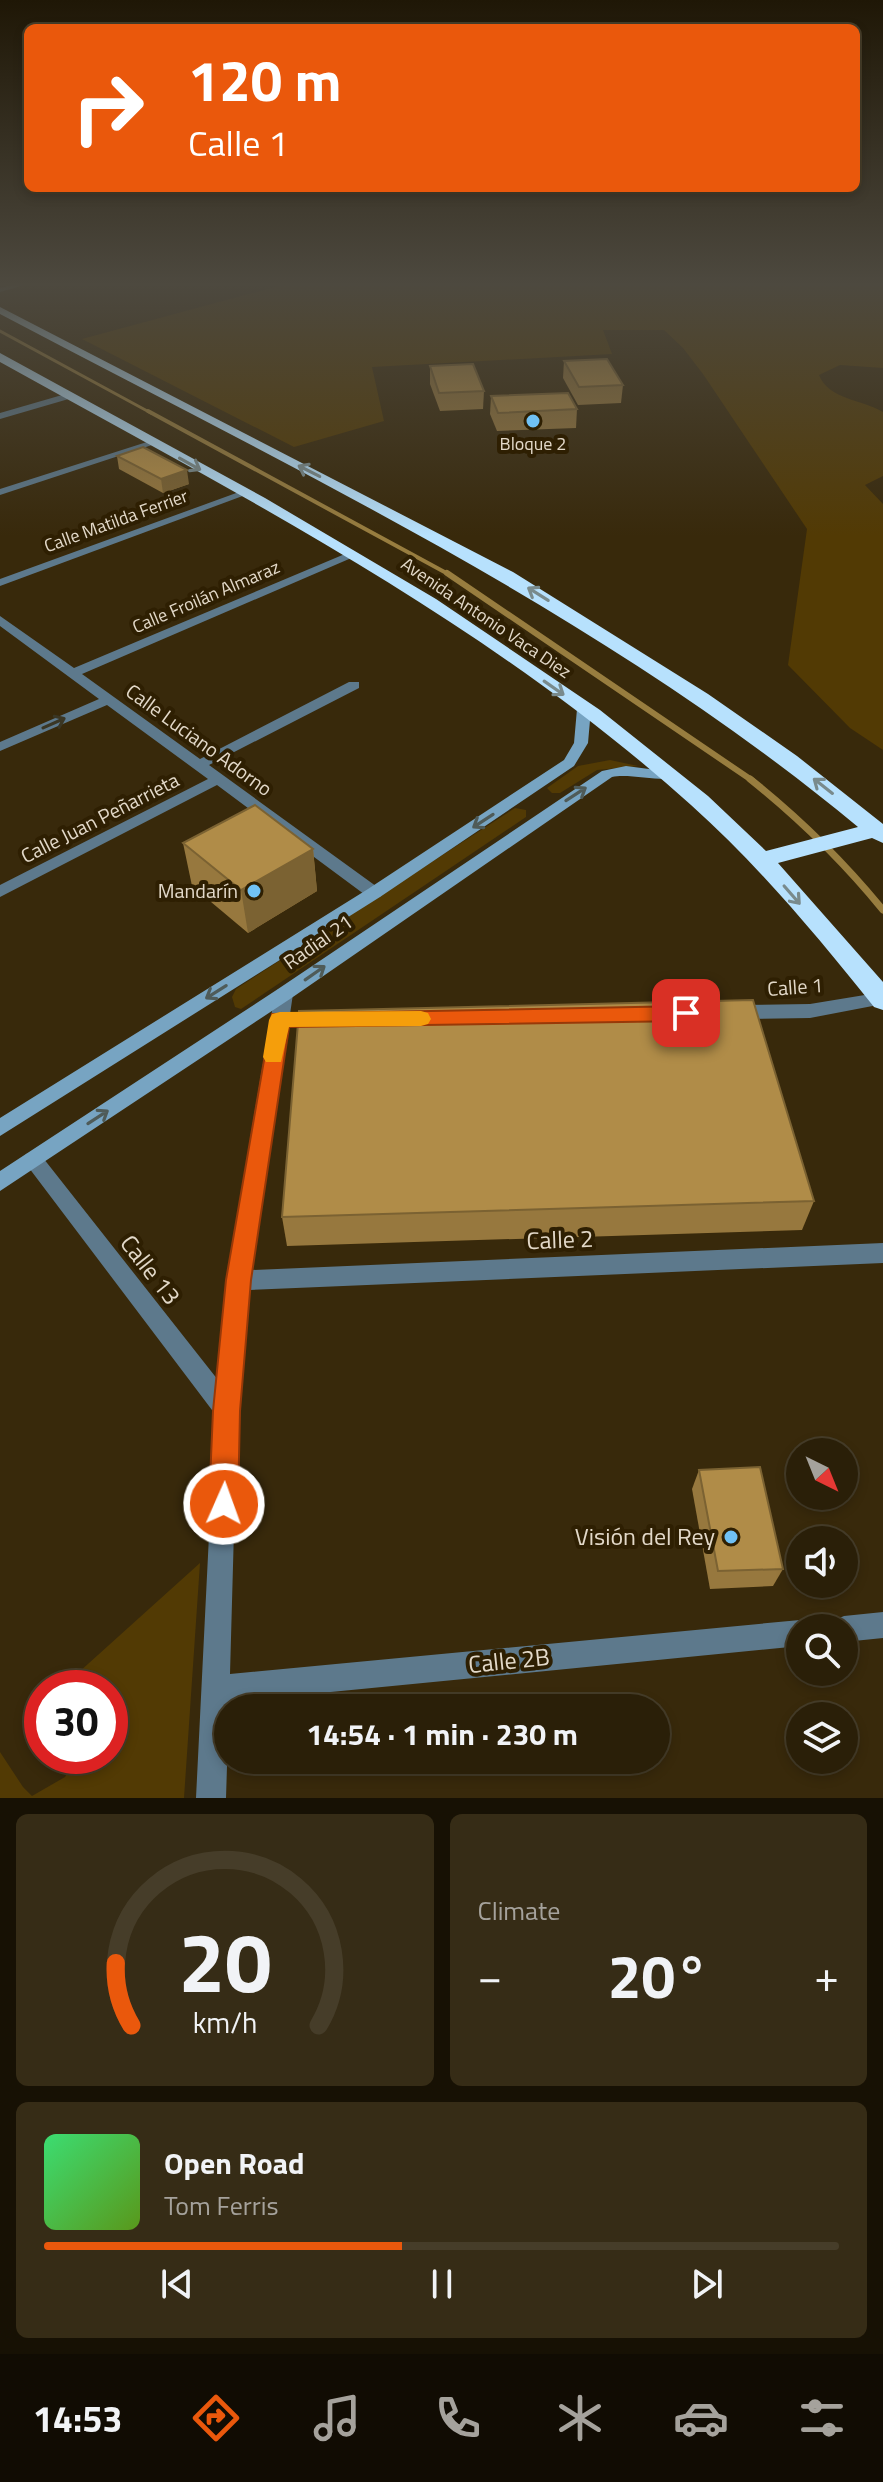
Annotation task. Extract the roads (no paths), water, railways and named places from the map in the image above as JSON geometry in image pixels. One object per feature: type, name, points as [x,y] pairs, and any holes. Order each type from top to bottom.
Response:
[{"type":"highway","name":"Avenida Antonio Vaca Diez","points":[[19,368],[352,554],[461,621],[584,709],[672,776],[761,860],[882,999]]},
{"type":"highway","name":"Avenida Antonio Vaca Diez","points":[[110,368],[507,576],[701,698],[790,760],[873,833]]},
{"type":"highway","points":[[761,860],[873,833]]},
{"type":"street","points":[[0,416],[69,396]]},
{"type":"street","points":[[0,492],[153,443]]},
{"type":"street","name":"Calle Matilda Ferrier","points":[[0,583],[243,494]]},
{"type":"street","name":"Calle Froilán Almaraz","points":[[73,673],[352,554]]},
{"type":"street","name":"Calle Luciano Adorno","points":[[3,626],[73,673],[374,893]]},
{"type":"street","name":"Calle Juan Peñarrieta","points":[[199,765],[354,685]]},
{"type":"street","points":[[0,747],[109,699]]},
{"type":"street","name":"Radial 21","points":[[0,1128],[374,893],[569,763],[581,743],[584,709]]},
{"type":"street","name":"Radial 21","points":[[0,1182],[284,994],[607,774],[626,770],[672,776]]},
{"type":"street","name":"Calle Juan Peñarrieta","points":[[0,892],[218,779]]},
{"type":"street","points":[[526,793],[551,810]]},
{"type":"street","points":[[211,1798],[218,1689],[227,1411],[239,1280],[288,1020],[284,994]]},
{"type":"street","name":"Calle 1","points":[[717,1013],[810,1011],[882,999]]},
{"type":"street","name":"Calle 13","points":[[33,1160],[227,1411]]},
{"type":"street","name":"Calle 2","points":[[239,1280],[883,1253]]},
{"type":"street","points":[[858,1628],[883,1625]]},
{"type":"street","name":"Calle 2B","points":[[218,1689],[786,1634]]},
{"type":"waterway","points":[[68,368],[151,413]]},
{"type":"waterway","points":[[148,411],[450,575]]},
{"type":"waterway","points":[[450,575],[753,781]]},
{"type":"waterway","points":[[750,779],[820,841],[883,910]]},
{"type":"place","name":"Bloque 2","points":[[533,421]]},
{"type":"place","name":"Mandarín","points":[[254,891]]},
{"type":"place","name":"Visión del Rey","points":[[731,1537]]}]
